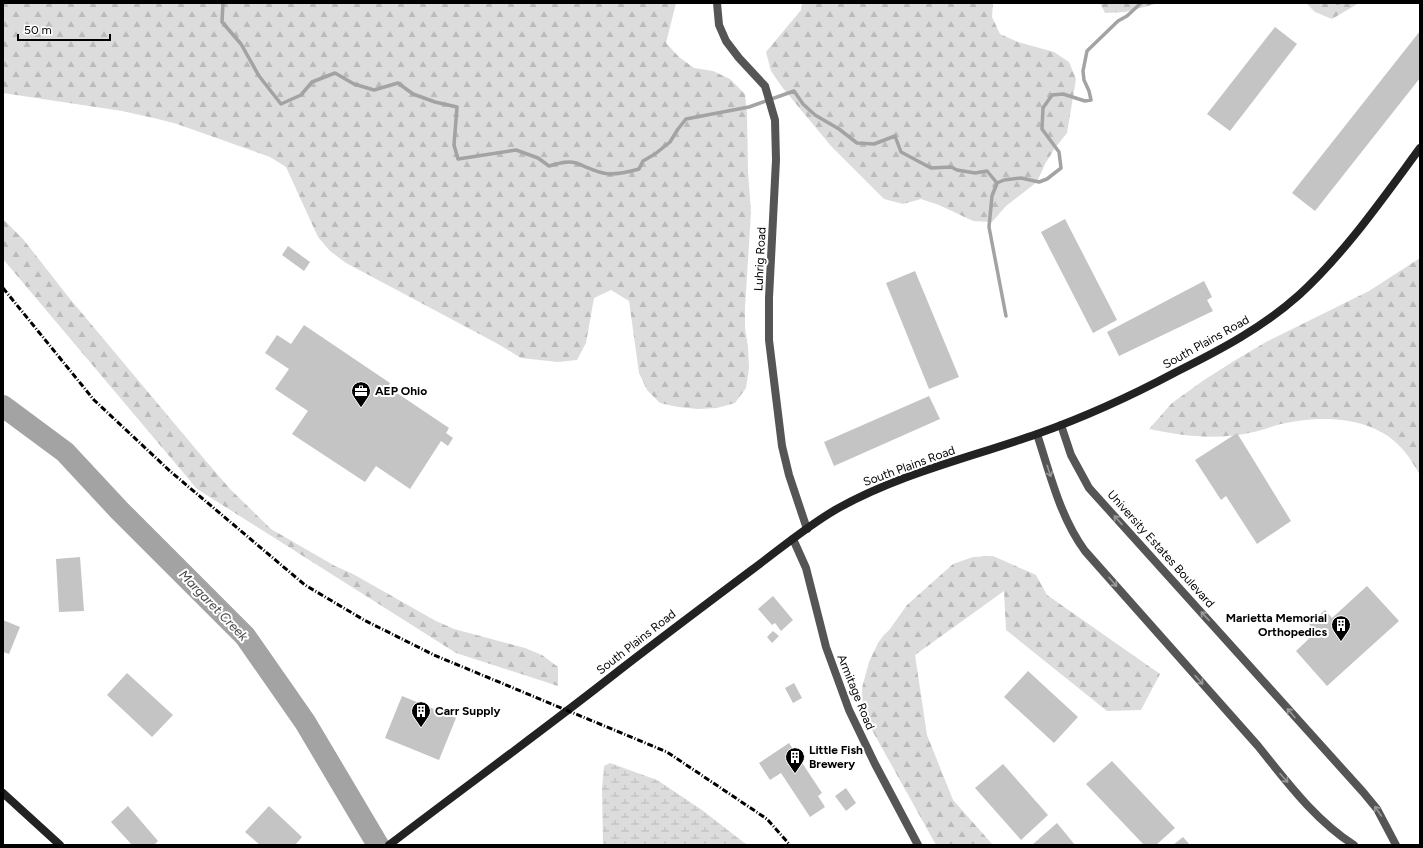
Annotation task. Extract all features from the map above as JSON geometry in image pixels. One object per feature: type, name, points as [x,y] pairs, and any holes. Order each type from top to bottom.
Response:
[{"type":"main road","name":"South Plains Road","points":[[388,845],[807,528],[833,511],[857,498],[895,482],[1061,425],[1141,390],[1213,354],[1264,324],[1302,292],[1338,253],[1420,148]]},
{"type":"main road","points":[[3,793],[60,845]]},
{"type":"street","name":"Luhrig Road","points":[[717,3],[719,25],[726,41],[739,58],[765,86],[775,120],[776,160],[769,298],[769,340],[782,446],[789,475],[807,528]]},
{"type":"street","name":"University Estates Boulevard","points":[[1061,425],[1071,455],[1089,488],[1209,620],[1303,727],[1352,779],[1377,809],[1396,845]]},
{"type":"street","points":[[1037,434],[1058,498],[1068,523],[1076,539],[1085,551],[1258,746],[1302,799],[1327,824],[1354,845]]},
{"type":"street","name":"Armitage Road","points":[[793,539],[806,568],[826,648],[849,710],[875,764],[918,845]]},
{"type":"green space","points":[[3,3],[676,3],[666,43],[679,57],[694,68],[713,71],[730,79],[745,94],[751,212],[745,308],[745,328],[749,368],[746,388],[735,403],[717,408],[698,409],[660,403],[647,390],[639,373],[629,301],[611,290],[594,298],[586,343],[577,360],[558,362],[521,358],[498,344],[346,263],[330,251],[318,237],[286,167],[270,157],[177,124],[158,119],[122,111],[3,93]]},
{"type":"green space","points":[[802,3],[993,3],[992,17],[1000,34],[1018,42],[1054,52],[1069,62],[1076,79],[1067,133],[1045,164],[1037,182],[1006,206],[992,222],[973,221],[939,205],[921,199],[903,204],[884,199],[831,146],[782,87],[771,71],[766,52],[801,10]]},
{"type":"green space","points":[[1100,3],[1159,3],[1125,12],[1105,13]]},
{"type":"green space","points":[[1306,3],[1359,3],[1332,19],[1315,12]]},
{"type":"green space","points":[[3,219],[23,239],[70,299],[230,489],[271,529],[436,621],[454,629],[525,648],[542,655],[558,667],[558,686],[456,653],[197,489],[3,259]]},
{"type":"green space","points":[[1420,258],[1420,475],[1405,452],[1393,440],[1379,431],[1348,421],[1314,419],[1281,424],[1236,435],[1211,437],[1174,434],[1149,429],[1172,403],[1234,361],[1266,342],[1369,291]]},
{"type":"green space","points":[[993,556],[1036,575],[1047,595],[1160,674],[1141,710],[1107,711],[1006,630],[1004,591],[915,655],[927,735],[953,800],[993,845],[936,845],[867,721],[863,711],[862,688],[869,662],[878,643],[907,605],[953,564],[973,557]]},
{"type":"green space","points":[[610,763],[657,780],[702,810],[747,845],[603,845],[602,789],[604,766]]},
{"type":"building","points":[[1275,27],[1297,44],[1230,131],[1207,114]]},
{"type":"building","points":[[1420,31],[1420,78],[1315,211],[1292,193]]},
{"type":"building","points":[[1065,219],[1117,320],[1093,333],[1041,232]]},
{"type":"building","points":[[288,246],[310,262],[304,271],[282,255]]},
{"type":"building","points":[[915,271],[959,377],[929,389],[886,283]]},
{"type":"building","points":[[1204,281],[1212,297],[1207,300],[1213,311],[1119,356],[1107,332]]},
{"type":"building","name":"AEP Ohio","points":[[304,325],[390,383],[388,387],[449,428],[446,433],[453,438],[448,446],[441,441],[410,489],[376,466],[365,482],[292,434],[308,411],[275,389],[289,369],[265,353],[277,335],[291,344]]},
{"type":"building","points":[[929,396],[940,419],[834,466],[824,442]]},
{"type":"building","points":[[1237,433],[1291,521],[1257,544],[1226,496],[1221,500],[1195,460]]},
{"type":"building","points":[[80,557],[84,611],[59,612],[56,559]]},
{"type":"building","name":"Marietta Memorial Orthopedics","points":[[1367,586],[1399,621],[1327,686],[1296,651],[1316,632],[1309,624],[1325,610],[1332,618]]},
{"type":"building","points":[[773,596],[793,620],[781,631],[775,623],[772,625],[758,609]]},
{"type":"building","points":[[3,620],[20,627],[9,654],[3,652]]},
{"type":"building","points":[[773,631],[779,636],[772,643],[767,637]]},
{"type":"building","points":[[1028,671],[1078,717],[1054,743],[1004,697]]},
{"type":"building","points":[[127,673],[173,715],[152,737],[107,695]]},
{"type":"building","points":[[794,683],[802,698],[793,703],[785,688]]},
{"type":"building","name":"Carr Supply","points":[[402,696],[456,718],[439,760],[385,738]]},
{"type":"building","name":"Little Fish Brewery","points":[[789,743],[822,793],[818,796],[825,807],[810,817],[781,773],[770,780],[759,763]]},
{"type":"building","points":[[1112,761],[1175,828],[1156,845],[1144,845],[1086,784]]},
{"type":"building","points":[[1003,764],[1048,815],[1021,840],[975,788]]},
{"type":"building","points":[[846,788],[856,803],[846,811],[835,796]]},
{"type":"building","points":[[128,806],[158,841],[154,845],[132,845],[111,822]]},
{"type":"building","points":[[269,806],[302,837],[295,845],[260,845],[245,832]]},
{"type":"building","points":[[1057,823],[1075,845],[1032,845]]},
{"type":"building","points":[[1183,837],[1190,845],[1173,845]]},
{"type":"waterway","points":[[223,3],[222,22],[241,44],[259,76],[281,104],[301,95],[312,82],[335,73],[354,84],[374,90],[398,83],[413,94],[435,102],[457,107],[454,145],[458,159],[516,150],[538,158],[549,166],[569,162],[609,174],[628,172],[639,169],[643,161],[670,142],[686,119],[749,107],[794,91],[803,104],[815,115],[839,129],[857,143],[874,144],[895,136],[901,152],[931,168],[951,167],[957,170],[975,173],[987,171],[997,183],[1004,180],[1021,178],[1039,182],[1047,179],[1061,168],[1059,152],[1042,129],[1043,108],[1052,95],[1063,94],[1085,101],[1091,100],[1084,80],[1083,71],[1087,51],[1118,21],[1127,16],[1141,3]]},
{"type":"waterway","points":[[997,183],[992,196],[989,227],[1006,316]]},
{"type":"waterway","name":"Margaret Creek","points":[[3,406],[65,452],[119,510],[245,636],[305,722],[378,845]]},
{"type":"railway","points":[[3,288],[94,400],[171,472],[305,585],[364,620],[434,655],[667,752],[767,819],[790,845]]},
{"type":"place","name":"AEP Ohio","points":[[361,408]]},
{"type":"place","name":"Marietta Memorial Orthopedics","points":[[1341,642]]},
{"type":"place","name":"Carr Supply","points":[[421,728]]},
{"type":"place","name":"Little Fish Brewery","points":[[795,774]]}]
